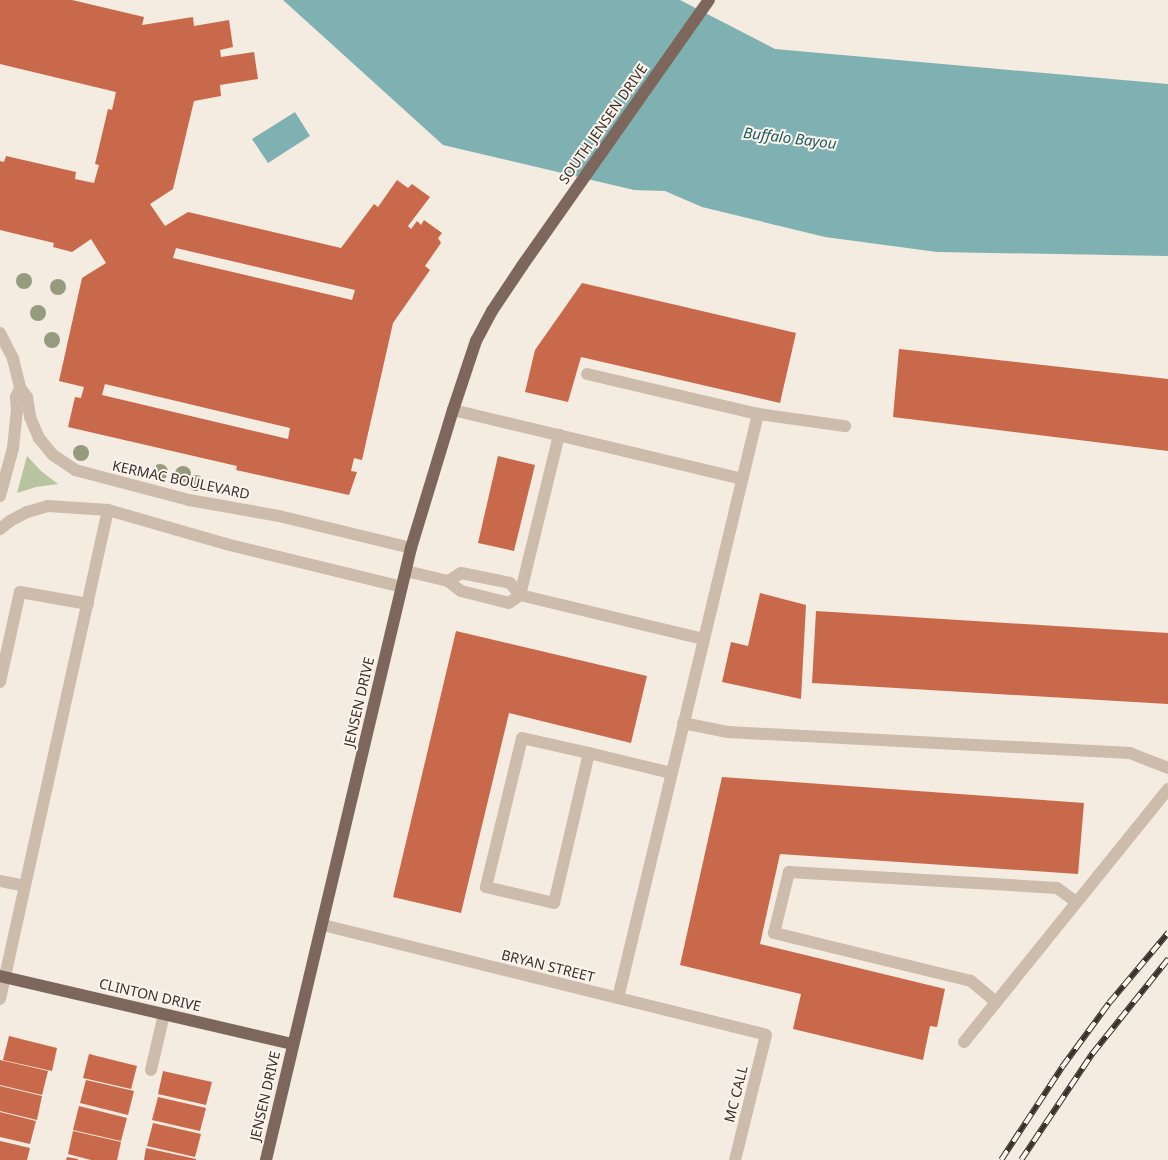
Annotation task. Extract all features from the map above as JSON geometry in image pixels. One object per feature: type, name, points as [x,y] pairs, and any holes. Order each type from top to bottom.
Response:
[{"type":"main road","name":"SOUTH JENSEN DRIVE","points":[[522,266],[709,0]]},
{"type":"main road","name":"JENSEN DRIVE","points":[[266,1160],[411,548],[476,341],[492,311],[522,266]]},
{"type":"main road","name":"CLINTON DRIVE","points":[[3,976],[293,1044]]},
{"type":"street","points":[[0,333],[13,359],[20,388],[16,398],[18,412],[13,448],[0,496]]},
{"type":"street","points":[[587,374],[758,414],[846,426]]},
{"type":"street","name":"KERMAC BOULEVARD","points":[[20,388],[27,397],[30,417],[43,444],[64,464],[81,473],[189,500],[279,516],[411,548]]},
{"type":"street","points":[[453,410],[742,478]]},
{"type":"street","points":[[618,998],[758,414]]},
{"type":"street","points":[[406,571],[448,581],[461,591],[509,603],[520,595],[559,435]]},
{"type":"street","points":[[0,529],[27,512],[48,506],[108,510],[226,544],[402,587]]},
{"type":"street","points":[[0,999],[3,976],[25,886],[108,510]]},
{"type":"street","points":[[448,581],[461,573],[510,583],[520,595],[703,639]]},
{"type":"street","points":[[0,682],[20,592],[88,604]]},
{"type":"street","points":[[683,724],[728,732],[1130,753],[1168,768]]},
{"type":"street","points":[[589,753],[554,903],[486,887],[522,738],[589,753],[671,773]]},
{"type":"street","points":[[964,1042],[1168,789]]},
{"type":"street","points":[[996,1002],[971,981],[774,933],[789,872],[1057,888],[1076,902]]},
{"type":"street","points":[[0,880],[25,886]]},
{"type":"street","name":"BRYAN STREET","points":[[323,925],[766,1035]]},
{"type":"street","points":[[151,1070],[164,1014]]},
{"type":"street","name":"MC CALL","points":[[735,1160],[766,1035]]},
{"type":"green space","points":[[27,456],[41,471],[58,484],[36,487],[17,493]]},
{"type":"water","name":"Buffalo Bayou","points":[[283,0],[680,0],[775,49],[1168,84],[1168,256],[937,252],[825,237],[702,207],[665,191],[634,190],[443,145]]},
{"type":"water","points":[[295,112],[310,136],[268,163],[252,139]]},
{"type":"building","points":[[0,0],[72,0],[144,17],[142,25],[193,17],[194,26],[229,20],[233,47],[220,50],[221,57],[254,52],[258,79],[220,85],[221,96],[194,101],[173,189],[150,204],[165,226],[188,212],[341,248],[374,204],[378,207],[397,180],[408,188],[412,184],[430,197],[408,226],[411,229],[417,221],[421,225],[424,220],[442,233],[438,238],[441,243],[425,266],[430,270],[393,323],[362,460],[354,458],[351,471],[357,472],[349,495],[236,470],[237,466],[68,427],[75,397],[81,398],[84,387],[59,381],[82,278],[106,263],[91,239],[72,252],[53,247],[54,243],[0,230],[0,161],[4,162],[6,156],[76,172],[75,179],[94,183],[99,165],[95,164],[108,109],[112,110],[116,92],[0,64]],"holes":[[[176,248],[355,290],[352,300],[173,258]],[[105,384],[290,428],[288,439],[102,395]]]},
{"type":"building","points":[[582,283],[796,333],[780,403],[581,357],[568,402],[525,392],[535,350]]},
{"type":"building","points":[[899,349],[1168,379],[1168,451],[893,417]]},
{"type":"building","points":[[498,456],[535,465],[514,551],[478,543]]},
{"type":"building","points":[[760,593],[806,605],[801,699],[722,682],[731,642],[748,646]]},
{"type":"building","points":[[816,611],[1168,633],[1168,704],[812,683]]},
{"type":"building","points":[[456,631],[647,676],[631,743],[509,713],[461,913],[393,897]]},
{"type":"building","points":[[722,777],[1084,803],[1078,874],[780,854],[760,944],[945,989],[937,1027],[930,1026],[923,1060],[793,1029],[801,994],[680,965]]},
{"type":"building","points":[[9,1036],[57,1048],[52,1071],[3,1060]]},
{"type":"building","points":[[89,1054],[137,1066],[131,1089],[83,1078]]},
{"type":"building","points":[[0,1060],[48,1071],[42,1095],[0,1085]]},
{"type":"building","points":[[163,1071],[212,1082],[206,1105],[158,1094]]},
{"type":"building","points":[[86,1080],[134,1091],[128,1115],[80,1103]]},
{"type":"building","points":[[0,1086],[42,1096],[37,1120],[0,1111]]},
{"type":"building","points":[[158,1097],[206,1108],[200,1131],[152,1120]]},
{"type":"building","points":[[79,1106],[127,1118],[121,1141],[73,1130]]},
{"type":"building","points":[[0,1112],[36,1121],[30,1144],[0,1137]]},
{"type":"building","points":[[153,1123],[201,1134],[195,1157],[147,1146]]},
{"type":"building","points":[[73,1131],[121,1142],[117,1160],[91,1160],[68,1154]]},
{"type":"building","points":[[0,1141],[30,1148],[27,1160],[0,1160]]},
{"type":"building","points":[[146,1148],[196,1159],[196,1160],[144,1160]]},
{"type":"building","points":[[67,1157],[78,1159],[78,1160],[66,1160]]},
{"type":"railway","points":[[1001,1160],[1062,1067],[1109,1003],[1168,933]]},
{"type":"railway","points":[[1021,1160],[1092,1054],[1168,959]]}]
